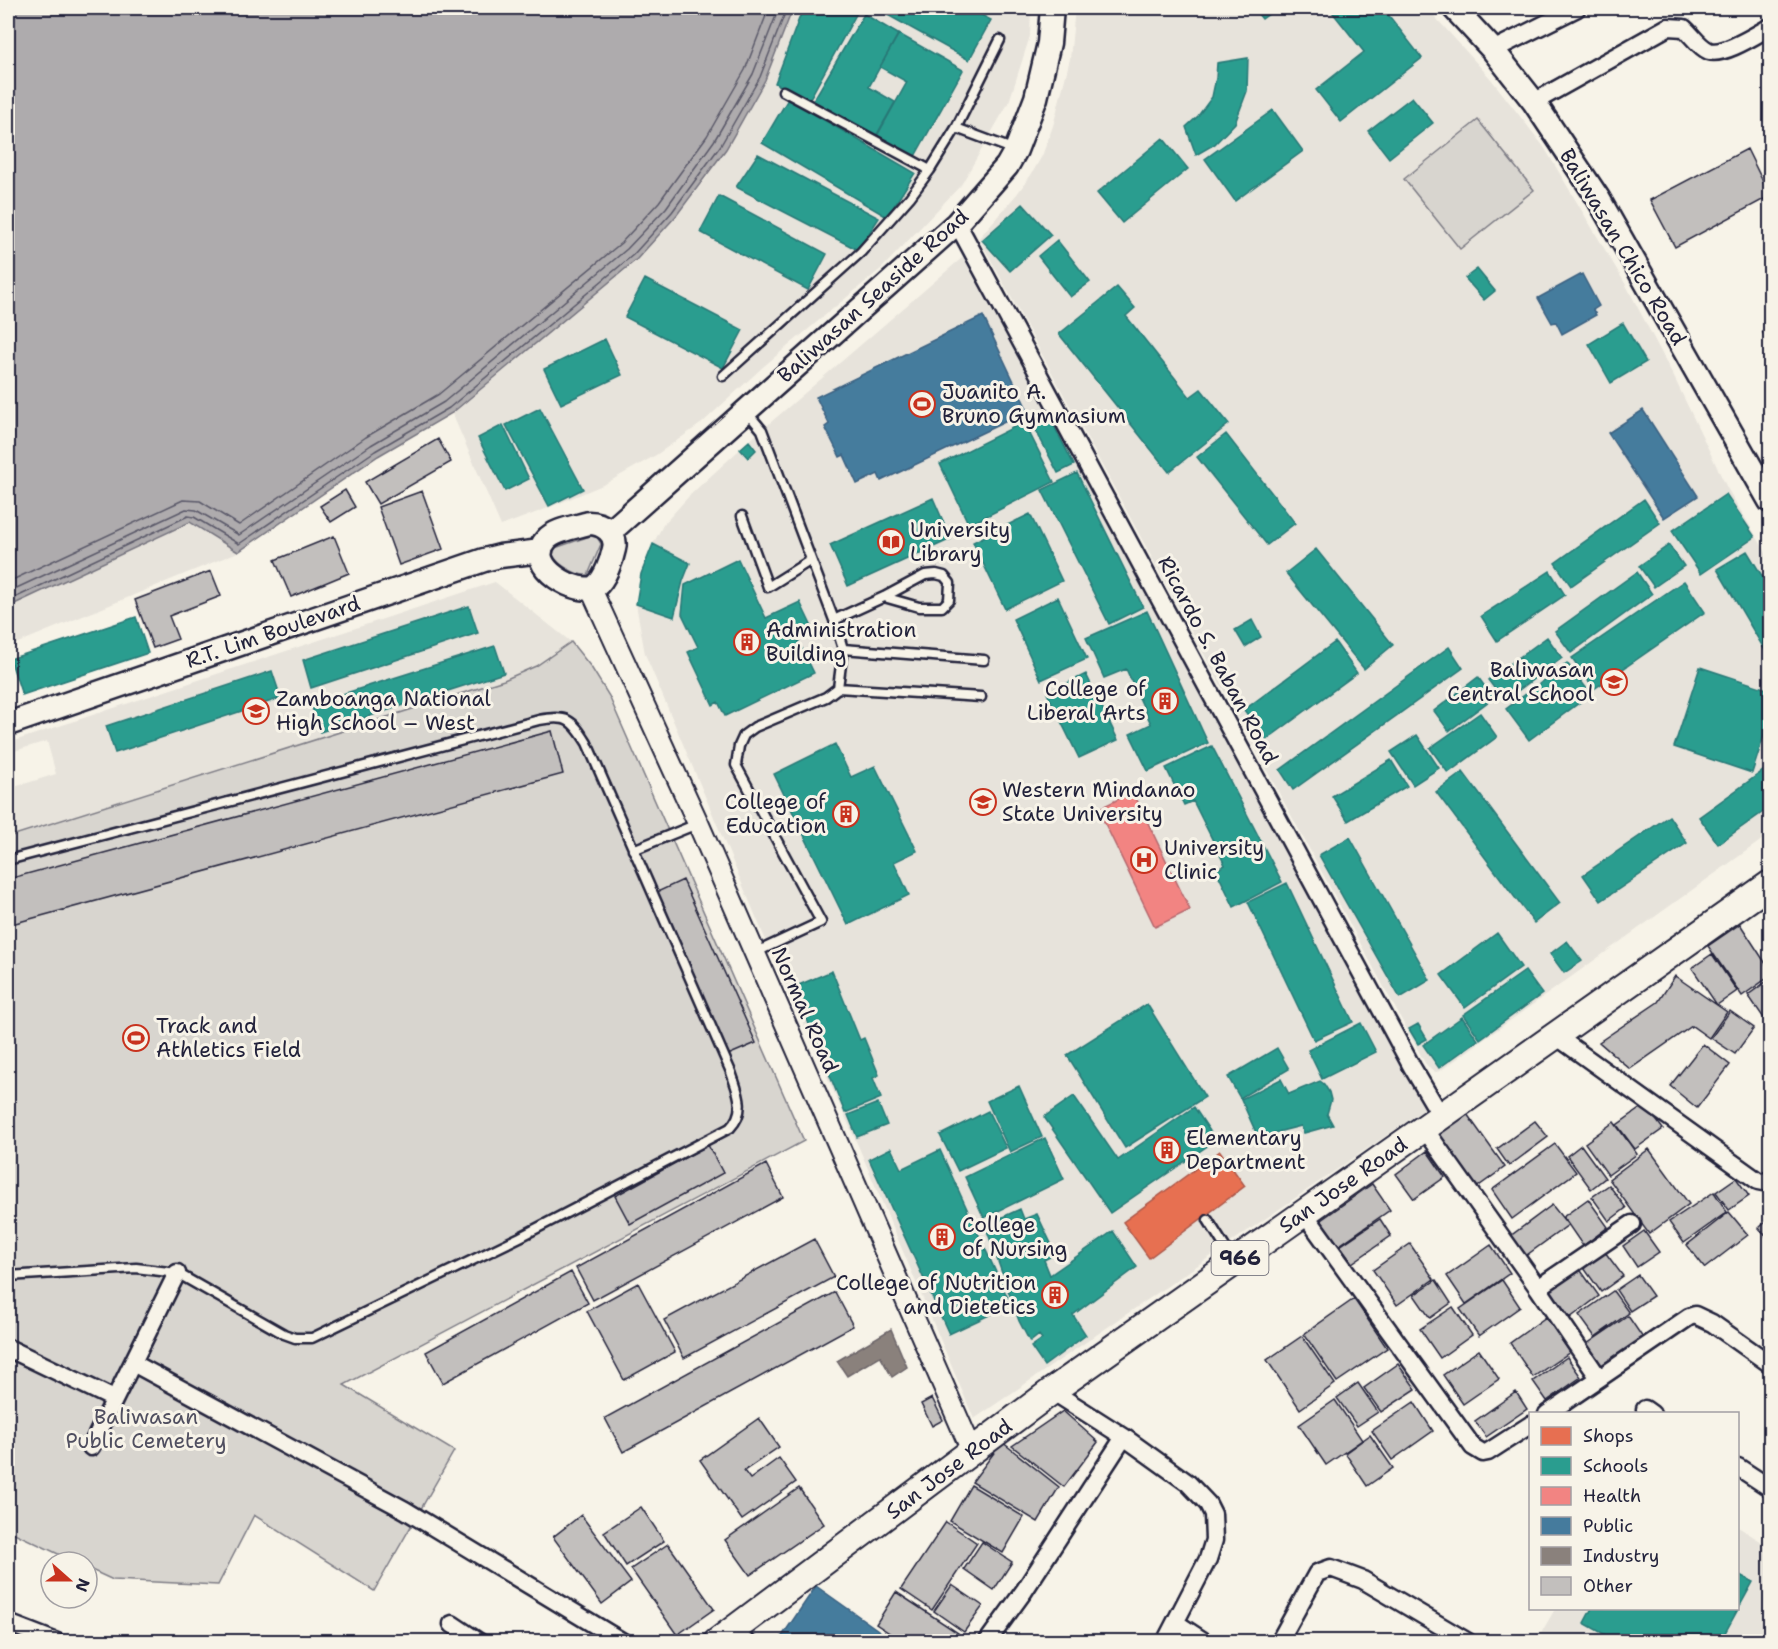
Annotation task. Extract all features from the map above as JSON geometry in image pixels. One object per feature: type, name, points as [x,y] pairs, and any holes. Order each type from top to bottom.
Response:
[{"type":"main road","name":"Baliwasan Seaside Road","points":[[610,532],[957,223],[1007,166],[1016,150],[1036,98],[1049,43],[1052,8]]},
{"type":"main road","name":"Baliwasan Chico Road","points":[[1454,8],[1493,50],[1534,102],[1598,198],[1770,501]]},
{"type":"main road","points":[[589,523],[602,525],[610,532],[615,544],[614,550],[600,582],[591,589],[579,589],[548,572],[542,564],[541,551],[548,538],[589,523]]},
{"type":"main road","name":"R.T. Lim Boulevard","points":[[8,724],[484,560],[541,551]]},
{"type":"main road","name":"San Jose Road","points":[[734,1637],[972,1451],[1052,1392],[1770,884]]},
{"type":"street","points":[[1493,50],[1577,8]]},
{"type":"street","points":[[1534,102],[1668,27],[1684,28],[1708,51],[1716,52],[1738,44],[1770,27]]},
{"type":"street","name":"Ricardo S. Baban Road","points":[[957,223],[1412,1068],[1433,1122],[1538,1288],[1599,1378]]},
{"type":"street","name":"Normal Road","points":[[591,589],[698,823],[972,1451]]},
{"type":"street","points":[[1556,1035],[1758,1181],[1770,1180]]},
{"type":"street","points":[[1304,1213],[1473,1448],[1483,1453],[1488,1452],[1529,1426]]},
{"type":"street","points":[[1538,1288],[1632,1224]]},
{"type":"street","points":[[91,1447],[177,1273]]},
{"type":"street","points":[[1548,1412],[1695,1315],[1712,1323],[1770,1364]]},
{"type":"street","points":[[8,1348],[114,1399]]},
{"type":"street","points":[[133,1363],[405,1510],[623,1641]]},
{"type":"street","points":[[1052,1392],[1124,1437],[1188,1483],[1208,1504],[1213,1514],[1214,1540],[1208,1559],[1165,1641]]},
{"type":"street","points":[[987,1641],[1024,1592],[1124,1437]]},
{"type":"street","points":[[1739,1468],[1770,1488]]},
{"type":"street","points":[[1279,1641],[1317,1573],[1331,1568],[1364,1580],[1468,1641]]},
{"type":"street","points":[[8,1623],[57,1641]]},
{"type":"street","points":[[1176,1623],[1206,1641]]},
{"type":"street","points":[[452,1624],[479,1641]]},
{"type":"lane","points":[[723,376],[861,252],[910,196],[930,170],[956,128],[1000,40]]},
{"type":"lane","points":[[783,91],[930,170]]},
{"type":"lane","points":[[956,128],[1016,150]]},
{"type":"lane","points":[[746,411],[762,430],[834,620],[843,649],[838,688]]},
{"type":"lane","points":[[742,516],[768,587],[811,560]]},
{"type":"lane","points":[[834,620],[925,575],[944,576],[951,583],[949,600],[942,607],[919,607],[884,597]]},
{"type":"lane","points":[[843,649],[984,660]]},
{"type":"lane","points":[[754,953],[821,922],[736,765],[739,746],[744,735],[755,727],[826,697],[838,688],[981,697]]},
{"type":"lane","points":[[8,860],[527,723],[556,717],[565,718],[575,725],[587,743],[731,1072],[740,1107],[737,1120],[730,1128],[520,1237],[312,1338],[303,1340],[284,1334],[177,1273],[136,1268],[8,1276]]},
{"type":"lane","points":[[633,850],[698,823]]},
{"type":"lane","points":[[1208,1220],[1234,1263]]},
{"type":"shaded area","points":[[793,8],[1031,8],[1030,36],[1009,102],[961,185],[882,268],[764,366],[702,423],[656,455],[605,484],[501,526],[452,413],[637,259],[676,216],[707,177],[745,117],[765,80]]},
{"type":"shaded area","points":[[1075,8],[1427,8],[1491,79],[1544,147],[1626,285],[1673,375],[1727,488],[1770,559],[1770,834],[1440,1071],[1431,1070],[1425,1063],[979,238],[1017,194],[1042,156],[1053,126],[1070,59]]},
{"type":"shaded area","name":"Western Mindanao State University","points":[[963,257],[1425,1109],[974,1419],[860,1150],[770,950],[645,654],[636,604],[641,574],[650,550],[663,525],[690,495],[749,441]]},
{"type":"shaded area","points":[[190,522],[238,552],[8,647],[8,607]]},
{"type":"shaded area","name":"Zamboanga National High School – West","points":[[495,582],[571,642],[536,666],[504,680],[8,837],[8,789],[56,774],[47,741],[8,753],[8,743]]},
{"type":"shaded area","points":[[1739,1528],[1770,1547],[1770,1641],[1536,1642],[1554,1610],[1739,1610]]},
{"type":"green space","points":[[1478,120],[1534,190],[1460,249],[1404,179]]},
{"type":"green space","points":[[590,536],[597,537],[601,544],[588,575],[568,569],[553,555],[555,548]]},
{"type":"green space","name":"Baliwasan Public Cemetery","points":[[571,642],[591,667],[609,696],[804,1141],[344,1385],[454,1451],[374,1591],[254,1515],[218,1585],[113,1580],[99,1574],[99,1550],[50,1550],[8,1530],[8,837],[504,680],[536,666]]},
{"type":"water","points":[[8,8],[793,8],[765,80],[726,149],[676,216],[637,259],[452,413],[378,456],[238,552],[190,522],[8,607]]},
{"type":"building: Shops","points":[[1220,1151],[1245,1186],[1149,1258],[1123,1222]]},
{"type":"building: Schools","points":[[803,8],[859,9],[808,102],[775,83]]},
{"type":"building: Schools","points":[[875,8],[968,8],[991,20],[969,60]]},
{"type":"building: Schools","points":[[1253,8],[1277,8],[1262,19]]},
{"type":"building: Schools","points":[[1329,8],[1383,8],[1422,58],[1341,122],[1316,90],[1364,52]]},
{"type":"building: Schools","points":[[864,14],[898,34],[869,87],[895,102],[876,136],[813,101]]},
{"type":"building: Schools","points":[[899,34],[963,70],[914,158],[877,136],[907,82],[880,67]]},
{"type":"building: Schools","points":[[1248,58],[1247,91],[1235,123],[1215,144],[1196,155],[1186,127],[1198,116],[1212,97],[1217,63]]},
{"type":"building: Schools","points":[[1412,97],[1433,123],[1389,158],[1368,131]]},
{"type":"building: Schools","points":[[788,99],[915,173],[887,217],[762,143]]},
{"type":"building: Schools","points":[[1273,110],[1303,151],[1235,201],[1205,159]]},
{"type":"building: Schools","points":[[1163,138],[1188,169],[1122,223],[1097,193]]},
{"type":"building: Schools","points":[[758,154],[879,218],[858,250],[736,187]]},
{"type":"building: Schools","points":[[719,196],[827,254],[808,290],[700,232]]},
{"type":"building: Schools","points":[[1023,204],[1051,235],[1010,271],[982,240]]},
{"type":"building: Schools","points":[[1057,240],[1090,282],[1070,297],[1038,256]]},
{"type":"building: Schools","points":[[1477,269],[1495,291],[1484,300],[1465,278]]},
{"type":"building: Schools","points":[[645,279],[743,330],[723,368],[625,317]]},
{"type":"building: Schools","points":[[1117,287],[1135,308],[1126,316],[1190,397],[1201,389],[1229,424],[1169,472],[1059,334]]},
{"type":"building: Schools","points":[[1623,323],[1646,362],[1611,383],[1589,344]]},
{"type":"building: Schools","points":[[605,339],[622,375],[561,404],[544,369]]},
{"type":"building: Schools","points":[[540,408],[583,489],[549,506],[506,425]]},
{"type":"building: Schools","points":[[1048,414],[1074,465],[1058,473],[1032,423]]},
{"type":"building: Schools","points":[[1024,422],[1054,482],[969,525],[940,464]]},
{"type":"building: Schools","points":[[503,425],[529,479],[505,491],[478,438]]},
{"type":"building: Schools","points":[[1226,434],[1295,523],[1267,545],[1197,457]]},
{"type":"building: Schools","points":[[749,441],[756,450],[748,458],[740,449]]},
{"type":"building: Schools","name":"College of Liberal Arts","points":[[1077,473],[1143,607],[1109,624],[1042,490]]},
{"type":"building: Schools","points":[[1726,494],[1755,537],[1701,574],[1672,531]]},
{"type":"building: Schools","name":"University Library","points":[[933,498],[951,539],[848,586],[830,545]]},
{"type":"building: Schools","points":[[1644,499],[1660,523],[1571,586],[1555,563]]},
{"type":"building: Schools","points":[[1030,514],[1062,581],[1005,609],[973,542]]},
{"type":"building: Schools","points":[[653,544],[690,563],[674,617],[636,604],[641,574]]},
{"type":"building: Schools","points":[[1669,545],[1684,566],[1654,587],[1639,566]]},
{"type":"building: Schools","points":[[1316,549],[1393,645],[1364,669],[1286,573]]},
{"type":"building: Schools","points":[[1747,551],[1770,589],[1770,659],[1717,569]]},
{"type":"building: Schools","name":"Administration Building","points":[[738,559],[766,618],[800,602],[813,629],[796,636],[814,673],[725,716],[718,702],[713,705],[688,652],[698,647],[682,614],[685,585]]},
{"type":"building: Schools","points":[[1550,571],[1565,595],[1497,641],[1481,616]]},
{"type":"building: Schools","points":[[1637,572],[1652,594],[1571,653],[1555,631]]},
{"type":"building: Schools","points":[[1684,581],[1705,612],[1594,689],[1572,658]]},
{"type":"building: Schools","points":[[1058,597],[1087,659],[1041,680],[1013,619]]},
{"type":"building: Schools","points":[[469,606],[478,633],[311,688],[303,660]]},
{"type":"building: Schools","name":"College of Liberal Arts","points":[[1147,611],[1208,743],[1148,771],[1130,734],[1151,724],[1126,669],[1104,678],[1086,638]]},
{"type":"building: Schools","points":[[136,617],[148,653],[22,695],[10,659]]},
{"type":"building: Schools","points":[[1252,620],[1261,637],[1245,647],[1235,630]]},
{"type":"building: Schools","points":[[1547,637],[1562,658],[1504,701],[1488,680]]},
{"type":"building: Schools","points":[[1335,642],[1357,673],[1266,740],[1244,710]]},
{"type":"building: Schools","points":[[495,646],[504,673],[320,732],[311,704]]},
{"type":"building: Schools","points":[[1449,647],[1463,668],[1293,790],[1280,770]]},
{"type":"building: Schools","points":[[1567,663],[1591,694],[1529,740],[1506,709]]},
{"type":"building: Schools","points":[[1700,667],[1770,690],[1770,717],[1752,773],[1674,747]]},
{"type":"building: Schools","points":[[272,671],[281,698],[115,753],[106,726]]},
{"type":"building: Schools","points":[[1086,674],[1118,740],[1079,758],[1047,693]]},
{"type":"building: Schools","points":[[1478,677],[1493,698],[1449,731],[1434,711]]},
{"type":"building: Schools","points":[[1480,713],[1497,737],[1448,773],[1430,748]]},
{"type":"building: Schools","points":[[1417,735],[1439,768],[1413,785],[1391,752]]},
{"type":"building: Schools","name":"College of Education","points":[[835,744],[851,777],[875,766],[917,851],[894,862],[909,895],[848,925],[774,774]]},
{"type":"building: Schools","points":[[1212,746],[1282,882],[1234,907],[1216,870],[1225,865],[1193,801],[1184,805],[1166,768]]},
{"type":"building: Schools","points":[[1391,760],[1407,786],[1348,821],[1332,796]]},
{"type":"building: Schools","points":[[1770,766],[1770,807],[1718,844],[1699,817]]},
{"type":"building: Schools","points":[[1463,772],[1560,903],[1534,923],[1436,792]]},
{"type":"building: Schools","points":[[1669,816],[1687,843],[1601,901],[1583,875]]},
{"type":"building: Schools","points":[[1350,837],[1430,980],[1400,998],[1319,855]]},
{"type":"building: Schools","points":[[1287,883],[1353,1022],[1314,1040],[1248,902]]},
{"type":"building: Schools","points":[[1497,933],[1521,967],[1465,1008],[1441,975]]},
{"type":"building: Schools","points":[[1567,941],[1582,961],[1564,973],[1550,954]]},
{"type":"building: Schools","points":[[832,971],[860,1040],[864,1038],[879,1075],[873,1078],[881,1098],[845,1113],[794,987]]},
{"type":"building: Schools","points":[[1525,971],[1542,994],[1480,1039],[1463,1015]]},
{"type":"building: Schools","points":[[1147,1004],[1205,1097],[1125,1148],[1067,1055]]},
{"type":"building: Schools","points":[[1462,1017],[1478,1040],[1439,1068],[1423,1045]]},
{"type":"building: Schools","points":[[1361,1023],[1376,1052],[1322,1079],[1308,1050]]},
{"type":"building: Schools","points":[[1418,1024],[1427,1039],[1418,1044],[1409,1029]]},
{"type":"building: Schools","points":[[1277,1048],[1289,1069],[1240,1098],[1228,1077]]},
{"type":"building: Schools","points":[[1281,1079],[1289,1094],[1320,1081],[1324,1084],[1331,1100],[1327,1114],[1333,1125],[1304,1133],[1301,1126],[1258,1137],[1241,1099]]},
{"type":"building: Schools","points":[[1019,1086],[1042,1137],[1010,1152],[987,1101]]},
{"type":"building: Schools","name":"Elementary Department","points":[[1074,1096],[1118,1160],[1194,1107],[1216,1140],[1110,1213],[1044,1117]]},
{"type":"building: Schools","points":[[878,1103],[887,1125],[857,1137],[848,1115]]},
{"type":"building: Schools","points":[[988,1111],[1006,1148],[958,1171],[940,1135]]},
{"type":"building: Schools","name":"College of Nutrition and Dietetics","points":[[1045,1138],[1064,1179],[984,1218],[965,1177]]},
{"type":"building: Schools","name":"College of Nursing","points":[[891,1148],[901,1169],[940,1150],[1011,1305],[949,1334],[869,1159]]},
{"type":"building: Schools","name":"College of Nutrition and Dietetics","points":[[1020,1209],[1024,1219],[1037,1214],[1056,1254],[1044,1260],[1050,1275],[1113,1231],[1137,1267],[1073,1315],[1086,1335],[1044,1366],[1031,1347],[1042,1339],[1039,1335],[1030,1342],[1019,1321],[985,1225]]},
{"type":"building: Schools","points":[[1739,1575],[1753,1582],[1739,1607]]},
{"type":"building: Schools","points":[[1591,1610],[1738,1610],[1720,1642],[1618,1642],[1584,1623]]},
{"type":"building: Health","name":"University Clinic","points":[[1133,792],[1190,910],[1155,927],[1098,809]]},
{"type":"building: Public","points":[[1582,274],[1599,306],[1593,310],[1596,315],[1562,334],[1556,322],[1552,323],[1538,298]]},
{"type":"building: Public","name":"Juanito A. Bruno Gymnasium","points":[[983,316],[1028,411],[881,481],[878,474],[857,484],[844,455],[840,457],[825,427],[829,424],[816,397]]},
{"type":"building: Public","points":[[1643,410],[1698,496],[1664,518],[1608,433]]},
{"type":"building: Public","points":[[816,1586],[895,1642],[778,1642]]},
{"type":"building: Industry","points":[[891,1329],[907,1367],[892,1377],[880,1356],[847,1376],[837,1361]]},
{"type":"building: Other","points":[[1747,149],[1770,196],[1675,247],[1650,200]]},
{"type":"building: Other","points":[[1770,326],[1770,347],[1762,331]]},
{"type":"building: Other","points":[[438,439],[451,462],[378,504],[365,482]]},
{"type":"building: Other","points":[[345,490],[355,507],[331,522],[320,506]]},
{"type":"building: Other","points":[[422,491],[443,549],[399,565],[378,507]]},
{"type":"building: Other","points":[[334,536],[349,573],[291,597],[275,560]]},
{"type":"building: Other","points":[[211,571],[221,596],[169,616],[178,639],[153,648],[135,600]]},
{"type":"building: Other","points":[[552,731],[563,774],[8,925],[8,879]]},
{"type":"building: Other","points":[[683,880],[756,1043],[728,1055],[655,893]]},
{"type":"building: Other","points":[[1740,924],[1770,970],[1770,976],[1742,996],[1708,946]]},
{"type":"building: Other","points":[[1712,954],[1737,991],[1717,1005],[1692,968]]},
{"type":"building: Other","points":[[1675,976],[1727,1012],[1709,1038],[1692,1026],[1630,1069],[1599,1042],[1658,1002]]},
{"type":"building: Other","points":[[1770,979],[1770,1027],[1748,995]]},
{"type":"building: Other","points":[[1730,1011],[1754,1028],[1735,1054],[1711,1038]]},
{"type":"building: Other","points":[[1703,1044],[1730,1065],[1697,1108],[1670,1086]]},
{"type":"building: Other","points":[[1645,1105],[1663,1129],[1635,1149],[1617,1125]]},
{"type":"building: Other","points":[[1467,1114],[1505,1167],[1476,1188],[1437,1136]]},
{"type":"building: Other","points":[[1535,1121],[1548,1137],[1509,1166],[1497,1149]]},
{"type":"building: Other","points":[[1614,1122],[1637,1154],[1608,1175],[1585,1143]]},
{"type":"building: Other","points":[[1555,1144],[1576,1172],[1512,1219],[1492,1190]]},
{"type":"building: Other","points":[[708,1145],[723,1173],[630,1224],[615,1196]]},
{"type":"building: Other","points":[[1581,1145],[1605,1178],[1591,1189],[1567,1156]]},
{"type":"building: Other","points":[[1649,1149],[1689,1204],[1649,1234],[1609,1179]]},
{"type":"building: Other","points":[[1427,1151],[1445,1177],[1414,1199],[1396,1174]]},
{"type":"building: Other","points":[[766,1164],[783,1197],[593,1300],[576,1268]]},
{"type":"building: Other","points":[[1736,1178],[1749,1196],[1729,1210],[1716,1192]]},
{"type":"building: Other","points":[[1372,1184],[1390,1210],[1338,1246],[1321,1220]]},
{"type":"building: Other","points":[[1609,1185],[1626,1208],[1609,1221],[1592,1197]]},
{"type":"building: Other","points":[[1714,1192],[1727,1212],[1684,1243],[1669,1222]]},
{"type":"building: Other","points":[[1588,1199],[1608,1227],[1583,1246],[1563,1217]]},
{"type":"building: Other","points":[[1552,1205],[1568,1225],[1524,1257],[1509,1237]]},
{"type":"building: Other","points":[[1729,1212],[1748,1235],[1705,1268],[1687,1245]]},
{"type":"building: Other","points":[[1770,1218],[1770,1241],[1759,1228]]},
{"type":"building: Other","points":[[1380,1219],[1391,1236],[1352,1263],[1340,1246]]},
{"type":"building: Other","points":[[1644,1231],[1659,1252],[1637,1267],[1623,1246]]},
{"type":"building: Other","points":[[814,1239],[834,1277],[684,1358],[664,1320]]},
{"type":"building: Other","points":[[1410,1244],[1434,1279],[1397,1305],[1373,1270]]},
{"type":"building: Other","points":[[1491,1245],[1510,1273],[1466,1304],[1447,1276]]},
{"type":"building: Other","points":[[1605,1252],[1623,1276],[1601,1292],[1584,1268]]},
{"type":"building: Other","points":[[1579,1268],[1599,1296],[1570,1318],[1550,1290]]},
{"type":"building: Other","points":[[571,1272],[588,1303],[443,1383],[426,1352]]},
{"type":"building: Other","points":[[1638,1275],[1653,1296],[1630,1311],[1616,1290]]},
{"type":"building: Other","points":[[1436,1280],[1451,1303],[1430,1318],[1414,1295]]},
{"type":"building: Other","points":[[1502,1280],[1520,1307],[1479,1336],[1460,1309]]},
{"type":"building: Other","points":[[638,1283],[675,1352],[624,1380],[587,1311]]},
{"type":"building: Other","points":[[1613,1291],[1629,1313],[1595,1337],[1579,1315]]},
{"type":"building: Other","points":[[835,1292],[853,1326],[623,1452],[605,1418]]},
{"type":"building: Other","points":[[1354,1299],[1387,1348],[1337,1382],[1304,1334]]},
{"type":"building: Other","points":[[1453,1307],[1472,1335],[1440,1358],[1420,1329]]},
{"type":"building: Other","points":[[1628,1316],[1643,1338],[1599,1369],[1584,1346]]},
{"type":"building: Other","points":[[1546,1317],[1570,1352],[1533,1377],[1510,1343]]},
{"type":"building: Other","points":[[1302,1336],[1335,1384],[1300,1409],[1267,1360]]},
{"type":"building: Other","points":[[1479,1350],[1499,1379],[1463,1404],[1443,1375]]},
{"type":"building: Other","points":[[1567,1357],[1581,1377],[1547,1401],[1533,1381]]},
{"type":"building: Other","points":[[1398,1364],[1416,1389],[1381,1412],[1364,1388]]},
{"type":"building: Other","points":[[1358,1383],[1378,1412],[1357,1426],[1337,1398]]},
{"type":"building: Other","points":[[1516,1392],[1527,1409],[1486,1437],[1475,1421]]},
{"type":"building: Other","points":[[932,1398],[943,1420],[932,1426],[921,1404]]},
{"type":"building: Other","points":[[1335,1400],[1362,1440],[1326,1465],[1299,1425]]},
{"type":"building: Other","points":[[1414,1402],[1433,1431],[1392,1460],[1372,1431]]},
{"type":"building: Other","points":[[1063,1411],[1098,1442],[1064,1487],[1012,1446]]},
{"type":"building: Other","points":[[759,1418],[779,1447],[744,1471],[750,1479],[779,1458],[796,1482],[742,1520],[700,1460]]},
{"type":"building: Other","points":[[1370,1435],[1393,1468],[1367,1486],[1345,1453]]},
{"type":"building: Other","points":[[1002,1442],[1059,1487],[1038,1522],[972,1482]]},
{"type":"building: Other","points":[[971,1485],[1024,1517],[1003,1553],[950,1521]]},
{"type":"building: Other","points":[[799,1488],[824,1524],[750,1575],[725,1540]]},
{"type":"building: Other","points":[[641,1507],[664,1541],[626,1566],[604,1532]]},
{"type":"building: Other","points":[[581,1515],[631,1582],[602,1604],[553,1537]]},
{"type":"building: Other","points":[[946,1522],[977,1543],[932,1610],[901,1589]]},
{"type":"building: Other","points":[[982,1542],[1012,1562],[994,1590],[964,1569]]},
{"type":"building: Other","points":[[668,1544],[714,1609],[677,1635],[631,1569]]},
{"type":"building: Other","points":[[952,1585],[983,1606],[964,1632],[934,1611]]},
{"type":"building: Other","points":[[896,1592],[958,1633],[953,1642],[903,1642],[876,1624]]},
{"type":"place","name":"Juanito A. Bruno Gymnasium","points":[[922,404]]},
{"type":"place","name":"University Library","points":[[891,542]]},
{"type":"place","name":"Administration Building","points":[[747,642]]},
{"type":"place","name":"Baliwasan Central School","points":[[1614,682]]},
{"type":"place","name":"College of Liberal Arts","points":[[1165,701]]},
{"type":"place","name":"Zamboanga National High School – West","points":[[256,711]]},
{"type":"place","name":"Western Mindanao State University","points":[[983,802]]},
{"type":"place","name":"College of Education","points":[[846,814]]},
{"type":"place","name":"University Clinic","points":[[1144,860]]},
{"type":"place","name":"Track and Athletics Field","points":[[136,1038]]},
{"type":"place","name":"Elementary Department","points":[[1167,1150]]},
{"type":"place","name":"College of Nursing","points":[[942,1237]]},
{"type":"place","name":"College of Nutrition and Dietetics","points":[[1055,1295]]}]
